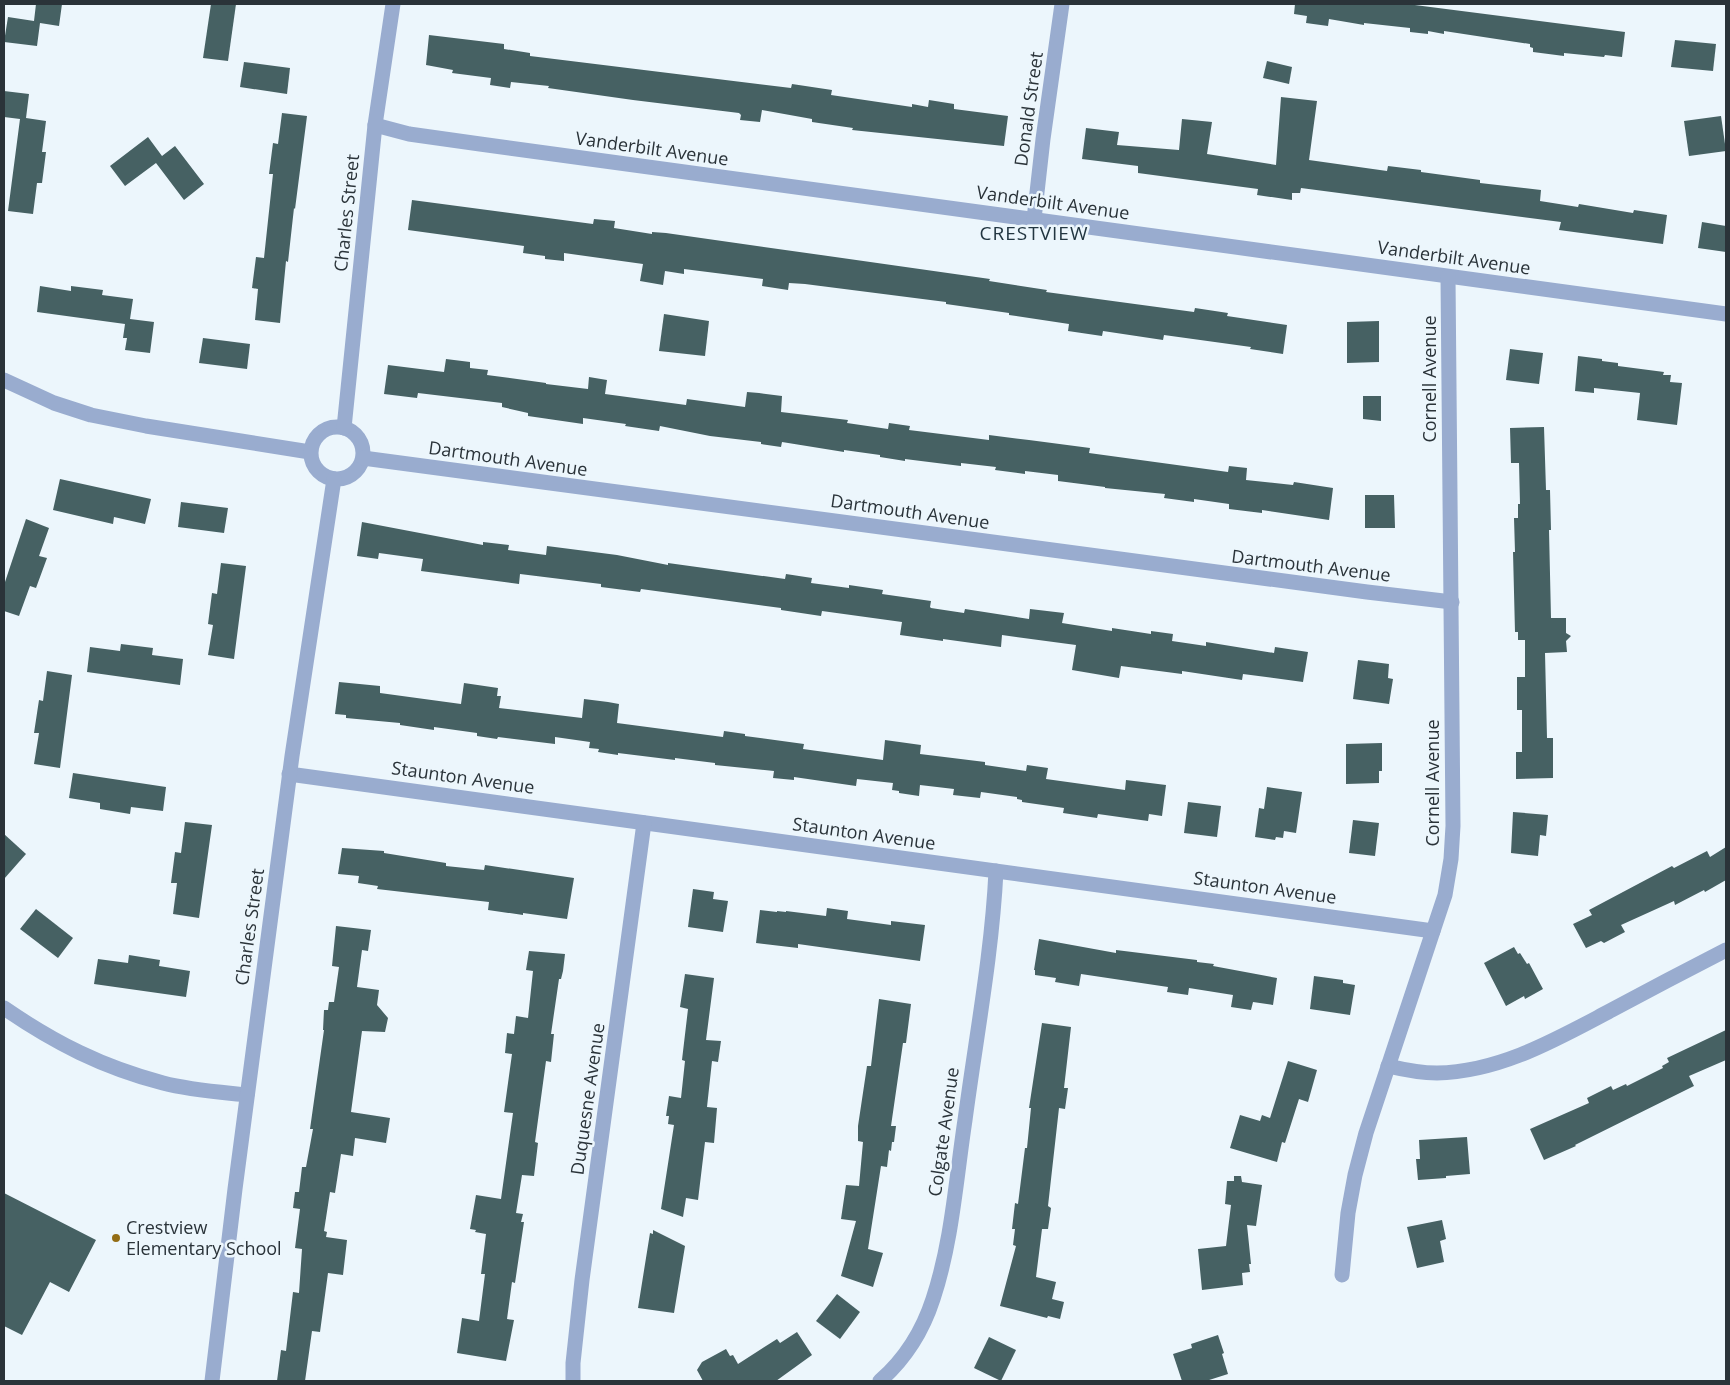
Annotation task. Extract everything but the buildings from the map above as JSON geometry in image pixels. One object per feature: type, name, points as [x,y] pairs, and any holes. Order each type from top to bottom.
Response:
[{"type":"street","name":"Charles Street","points":[[344,428],[375,125],[393,4]]},
{"type":"street","name":"Donald Street","points":[[1034,219],[1062,4]]},
{"type":"street","name":"Vanderbilt Avenue","points":[[375,125],[410,134],[480,144],[1726,314]]},
{"type":"street","name":"Cornell Avenue","points":[[1342,1275],[1348,1212],[1355,1175],[1366,1133],[1445,895],[1452,843],[1452,602],[1448,277]]},
{"type":"street","points":[[4,380],[54,403],[91,415],[146,426],[310,452]]},
{"type":"street","points":[[336,427],[344,428],[357,436],[362,443],[363,458],[355,472],[342,479],[334,479],[320,473],[314,467],[310,452],[312,444],[321,432],[336,427]]},
{"type":"street","name":"Dartmouth Avenue","points":[[363,458],[1357,591],[1452,602]]},
{"type":"street","name":"Charles Street","points":[[212,1381],[247,1096],[290,774],[334,479]]},
{"type":"street","name":"Staunton Avenue","points":[[290,774],[1433,931]]},
{"type":"street","name":"Duquesne Avenue","points":[[573,1381],[573,1363],[582,1280],[644,823]]},
{"type":"street","name":"Colgate Avenue","points":[[880,1381],[903,1357],[920,1332],[933,1299],[946,1252],[984,988],[996,871]]},
{"type":"street","points":[[1388,1066],[1416,1072],[1438,1073],[1460,1071],[1507,1060],[1547,1044],[1726,950]]},
{"type":"street","points":[[4,1008],[74,1051],[108,1066],[164,1084],[247,1096]]},
{"type":"place","name":"Crestview Elementary School","points":[[116,1238]]},
{"type":"district","name":"CRESTVIEW","points":[[1034,233]]}]
